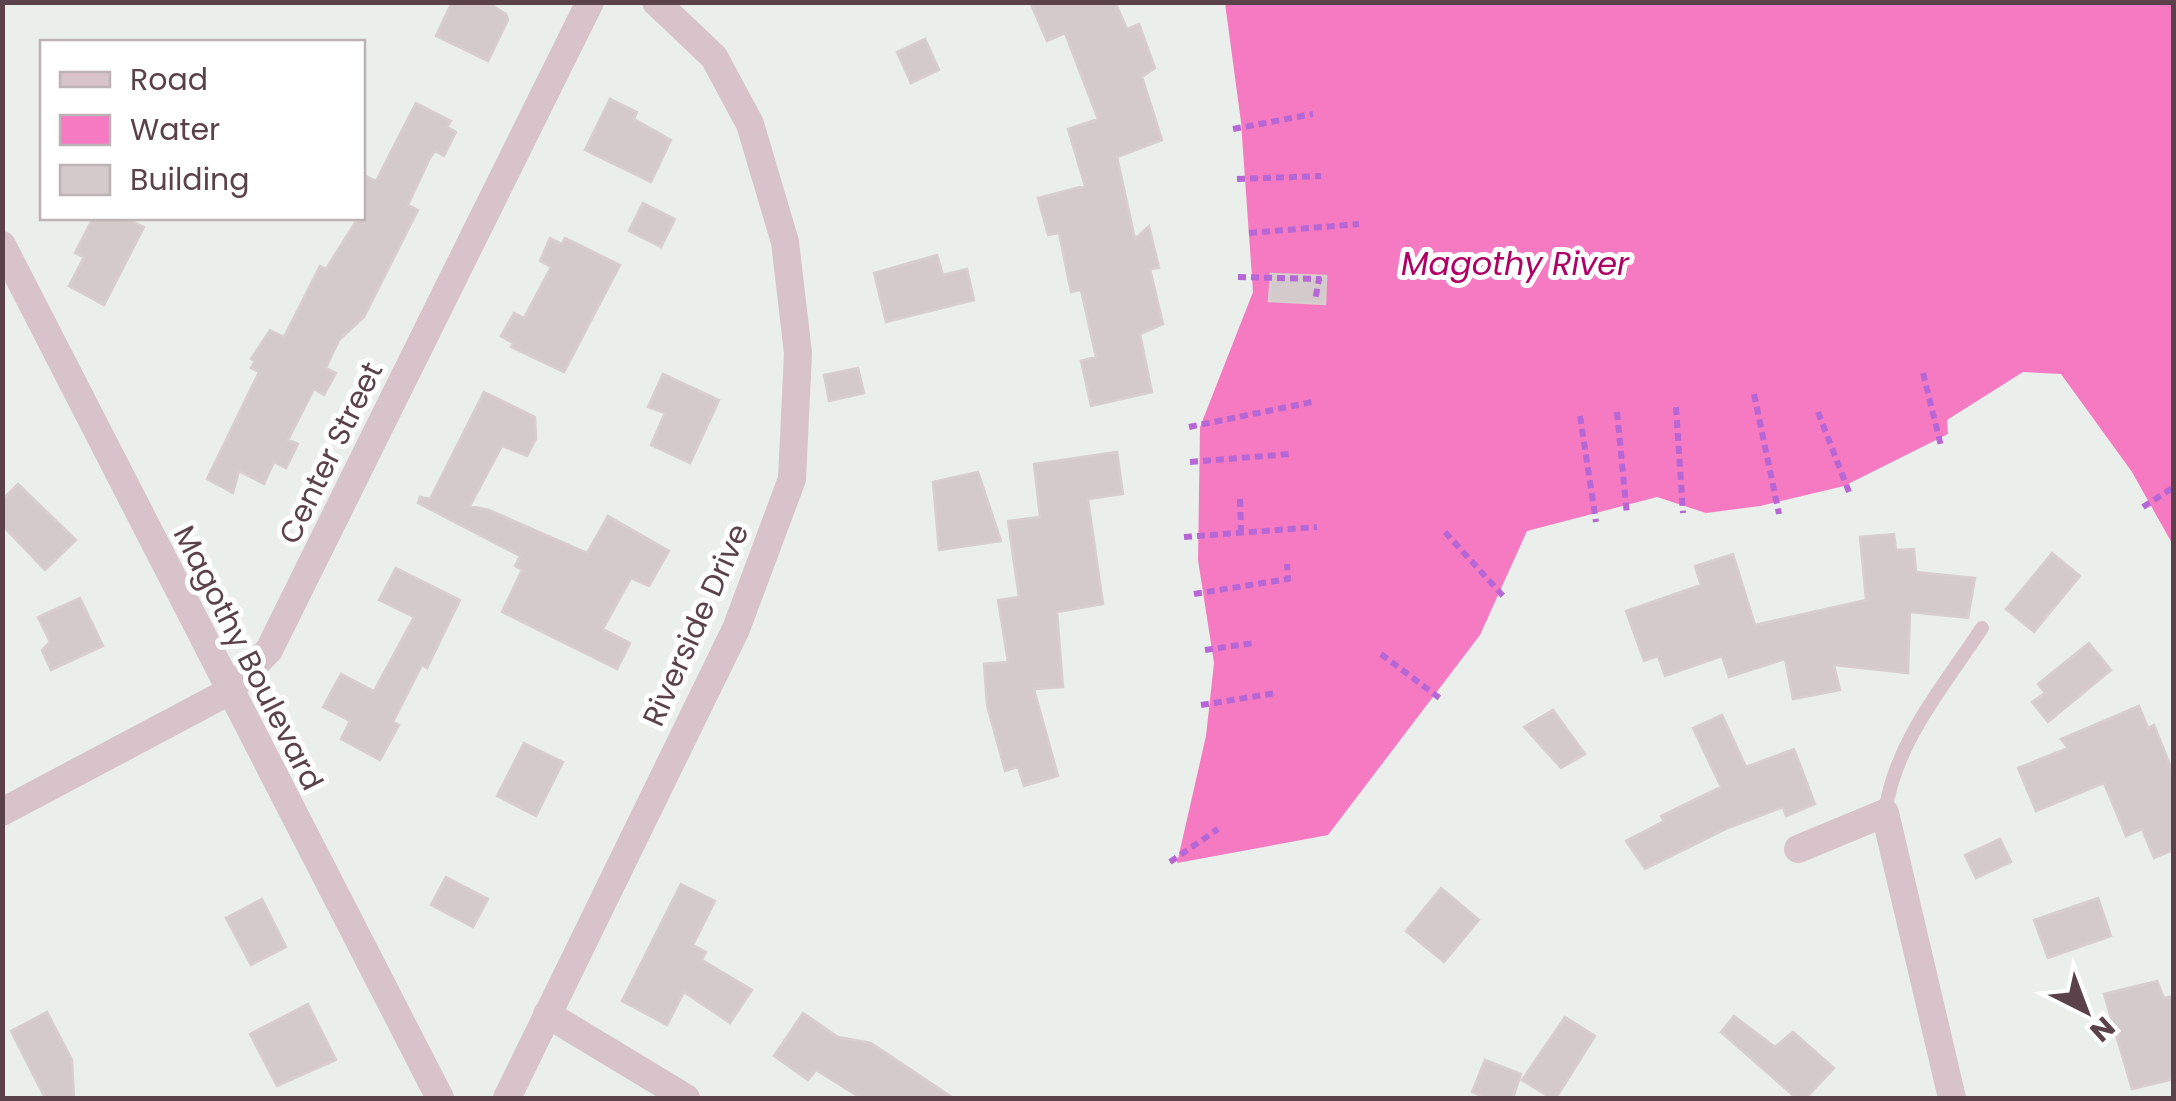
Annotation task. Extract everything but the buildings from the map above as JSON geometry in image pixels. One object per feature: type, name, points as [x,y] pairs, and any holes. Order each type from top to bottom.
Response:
[{"type":"street","name":"Center Street","points":[[2,812],[228,692],[269,650],[590,2]]},
{"type":"street","name":"Riverside Drive","points":[[508,1098],[736,628],[792,480],[796,452],[798,353],[785,242],[750,124],[714,57],[656,2]]},
{"type":"street","name":"Magothy Boulevard","points":[[2,245],[228,692],[440,1098]]},
{"type":"street","points":[[1798,850],[1886,813],[1952,1098]]},
{"type":"street","points":[[547,1014],[686,1098]]},
{"type":"lane","points":[[1886,813],[1890,779],[1904,746],[1982,628]]},
{"type":"path","points":[[1233,129],[1313,114]]},
{"type":"path","points":[[1237,179],[1321,176]]},
{"type":"path","points":[[1248,233],[1360,224]]},
{"type":"path","points":[[1238,276],[1318,279],[1316,301]]},
{"type":"path","points":[[1924,373],[1941,446]]},
{"type":"path","points":[[1754,394],[1779,514]]},
{"type":"path","points":[[1189,427],[1312,402]]},
{"type":"path","points":[[1676,406],[1682,512]]},
{"type":"path","points":[[1617,412],[1627,515]]},
{"type":"path","points":[[1818,412],[1849,492]]},
{"type":"path","points":[[1580,416],[1596,522]]},
{"type":"path","points":[[1190,462],[1290,454]]},
{"type":"path","points":[[2143,507],[2174,487]]},
{"type":"path","points":[[1240,499],[1241,532]]},
{"type":"path","points":[[1184,537],[1317,527]]},
{"type":"path","points":[[1445,532],[1504,597]]},
{"type":"path","points":[[1194,594],[1288,579],[1287,564]]},
{"type":"path","points":[[1204,650],[1254,643]]},
{"type":"path","points":[[1381,654],[1442,700]]},
{"type":"path","points":[[1201,705],[1276,692]]},
{"type":"path","points":[[1170,862],[1218,829]]},
{"type":"water","name":"Magothy River","points":[[1225,3],[2173,3],[2173,545],[2132,472],[2061,374],[2023,372],[1947,420],[1948,434],[1844,486],[1760,506],[1706,513],[1657,497],[1527,531],[1480,635],[1328,835],[1177,863],[1206,736],[1214,663],[1198,560],[1200,427],[1253,292],[1241,122]]}]
